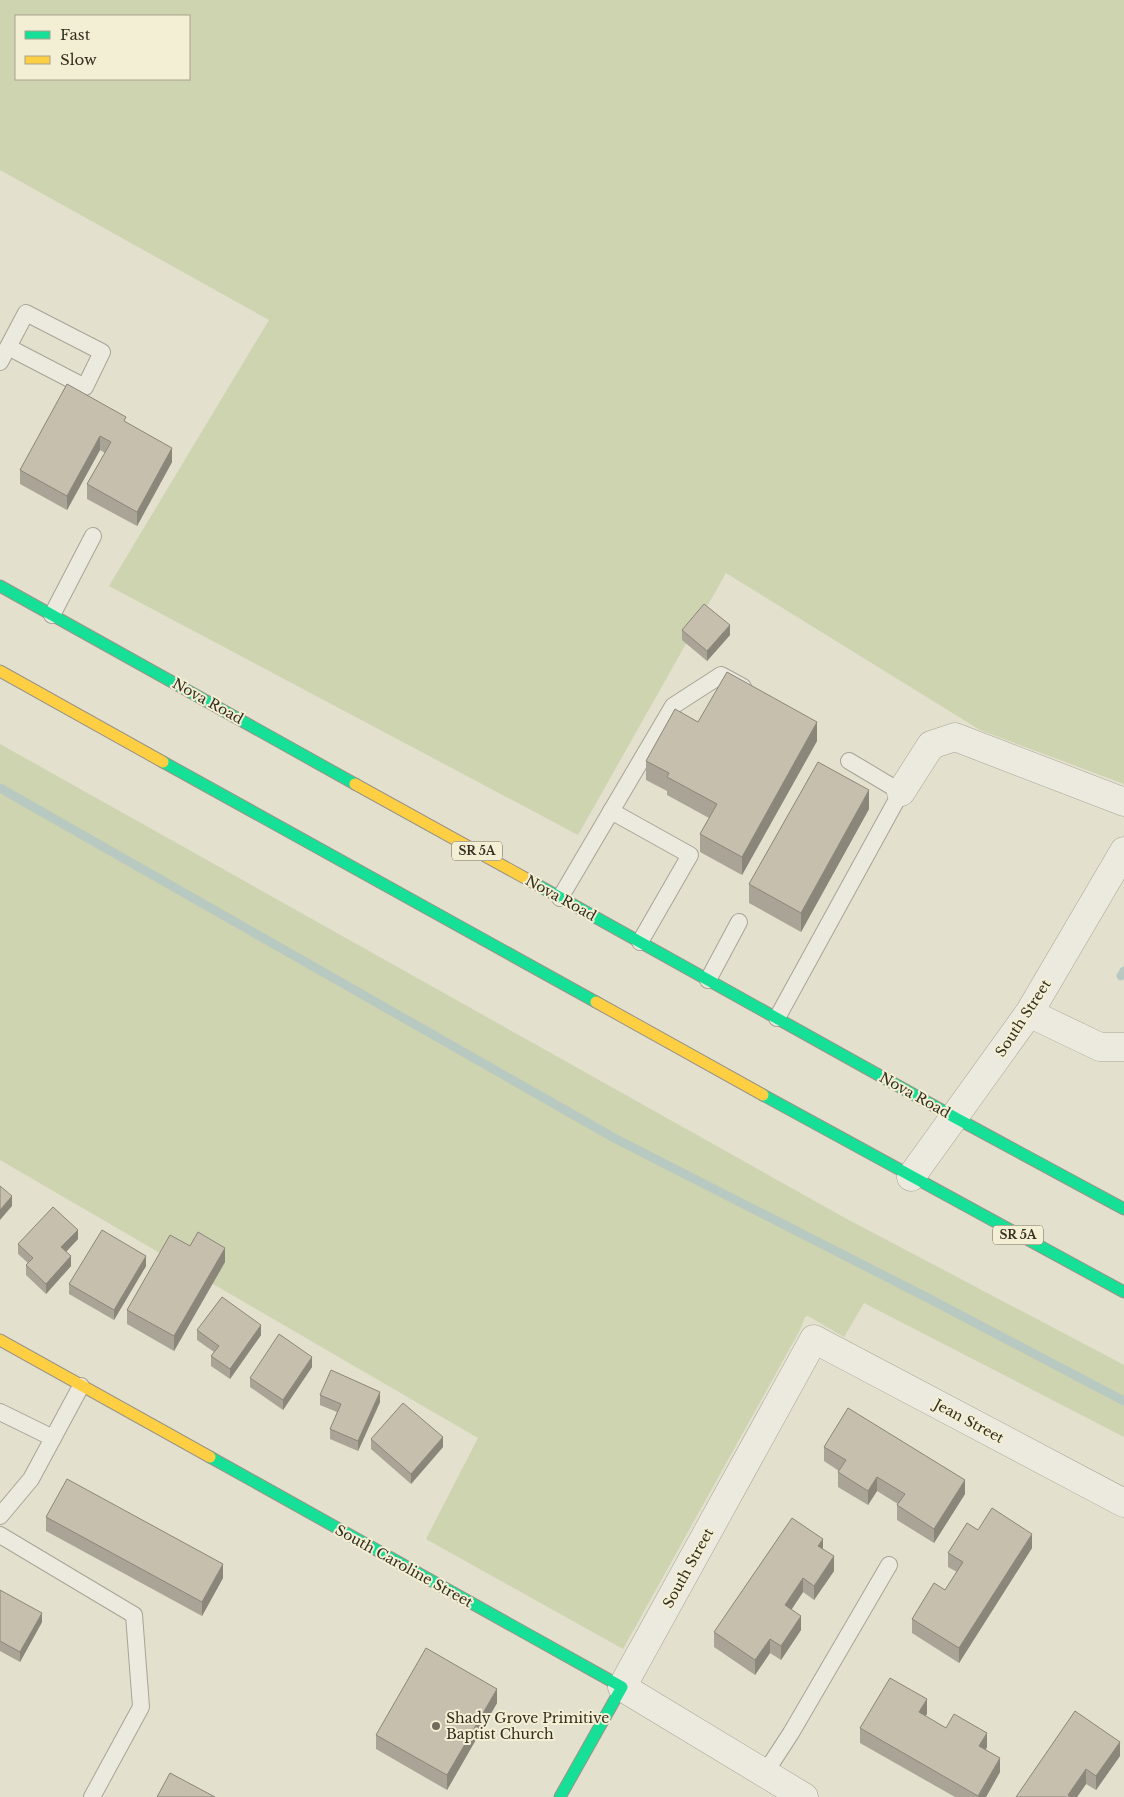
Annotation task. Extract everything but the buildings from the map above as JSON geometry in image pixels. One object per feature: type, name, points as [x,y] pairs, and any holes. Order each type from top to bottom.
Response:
[{"type":"main road","name":"Nova Road","points":[[0,586],[954,1117],[1124,1209]]},
{"type":"main road","name":"SR 5A","points":[[0,671],[911,1177],[1124,1292]]},
{"type":"main road","name":"South Caroline Street","points":[[0,1340],[622,1687]]},
{"type":"main road","name":"South Street","points":[[560,1797],[622,1687]]},
{"type":"street","points":[[901,792],[931,745],[955,737],[1124,802]]},
{"type":"street","name":"South Street","points":[[911,1177],[1029,1013],[1124,851]]},
{"type":"street","points":[[1029,1013],[1100,1047],[1124,1047]]},
{"type":"street","name":"South Street","points":[[622,1687],[814,1339]]},
{"type":"street","name":"Jean Street","points":[[814,1339],[1124,1503]]},
{"type":"street","name":"South Caroline Street","points":[[622,1687],[804,1797]]},
{"type":"lane","points":[[26,313],[102,352],[85,387],[4,354],[26,313]]},
{"type":"lane","points":[[52,615],[94,536]]},
{"type":"lane","points":[[560,898],[673,706],[721,675],[753,693]]},
{"type":"lane","points":[[777,1018],[901,792],[849,761]]},
{"type":"lane","points":[[612,811],[690,855],[640,942]]},
{"type":"lane","points":[[708,980],[739,922]]},
{"type":"lane","points":[[0,1516],[31,1479],[81,1386]]},
{"type":"lane","points":[[0,1412],[53,1438]]},
{"type":"lane","points":[[0,1535],[134,1615],[141,1707],[92,1797]]},
{"type":"lane","points":[[765,1774],[889,1565]]},
{"type":"green space","points":[[0,0],[1124,0],[1124,784],[980,730],[726,573],[578,835],[109,586],[269,320],[0,170]]},
{"type":"green space","points":[[0,744],[845,1218],[1124,1365],[1124,1437],[864,1303],[844,1337],[808,1316],[805,1317],[800,1330],[623,1649],[426,1539],[478,1438],[0,1160]]},
{"type":"waterway","points":[[0,788],[616,1139],[926,1297],[1124,1401]]},
{"type":"waterway","points":[[1121,976],[1124,971]]},
{"type":"traffic: fast","points":[[0,586],[355,784]]},
{"type":"traffic: fast","points":[[163,762],[596,1002]]},
{"type":"traffic: fast","points":[[534,883],[954,1117],[1124,1209]]},
{"type":"traffic: fast","points":[[763,1095],[1124,1292]]},
{"type":"traffic: fast","points":[[210,1457],[622,1687],[560,1797]]},
{"type":"traffic: slow","points":[[0,671],[163,762]]},
{"type":"traffic: slow","points":[[355,784],[534,883]]},
{"type":"traffic: slow","points":[[596,1002],[763,1095]]},
{"type":"traffic: slow","points":[[0,1340],[210,1457]]},
{"type":"place","name":"Shady Grove Primitive Baptist Church","points":[[436,1726]]}]
